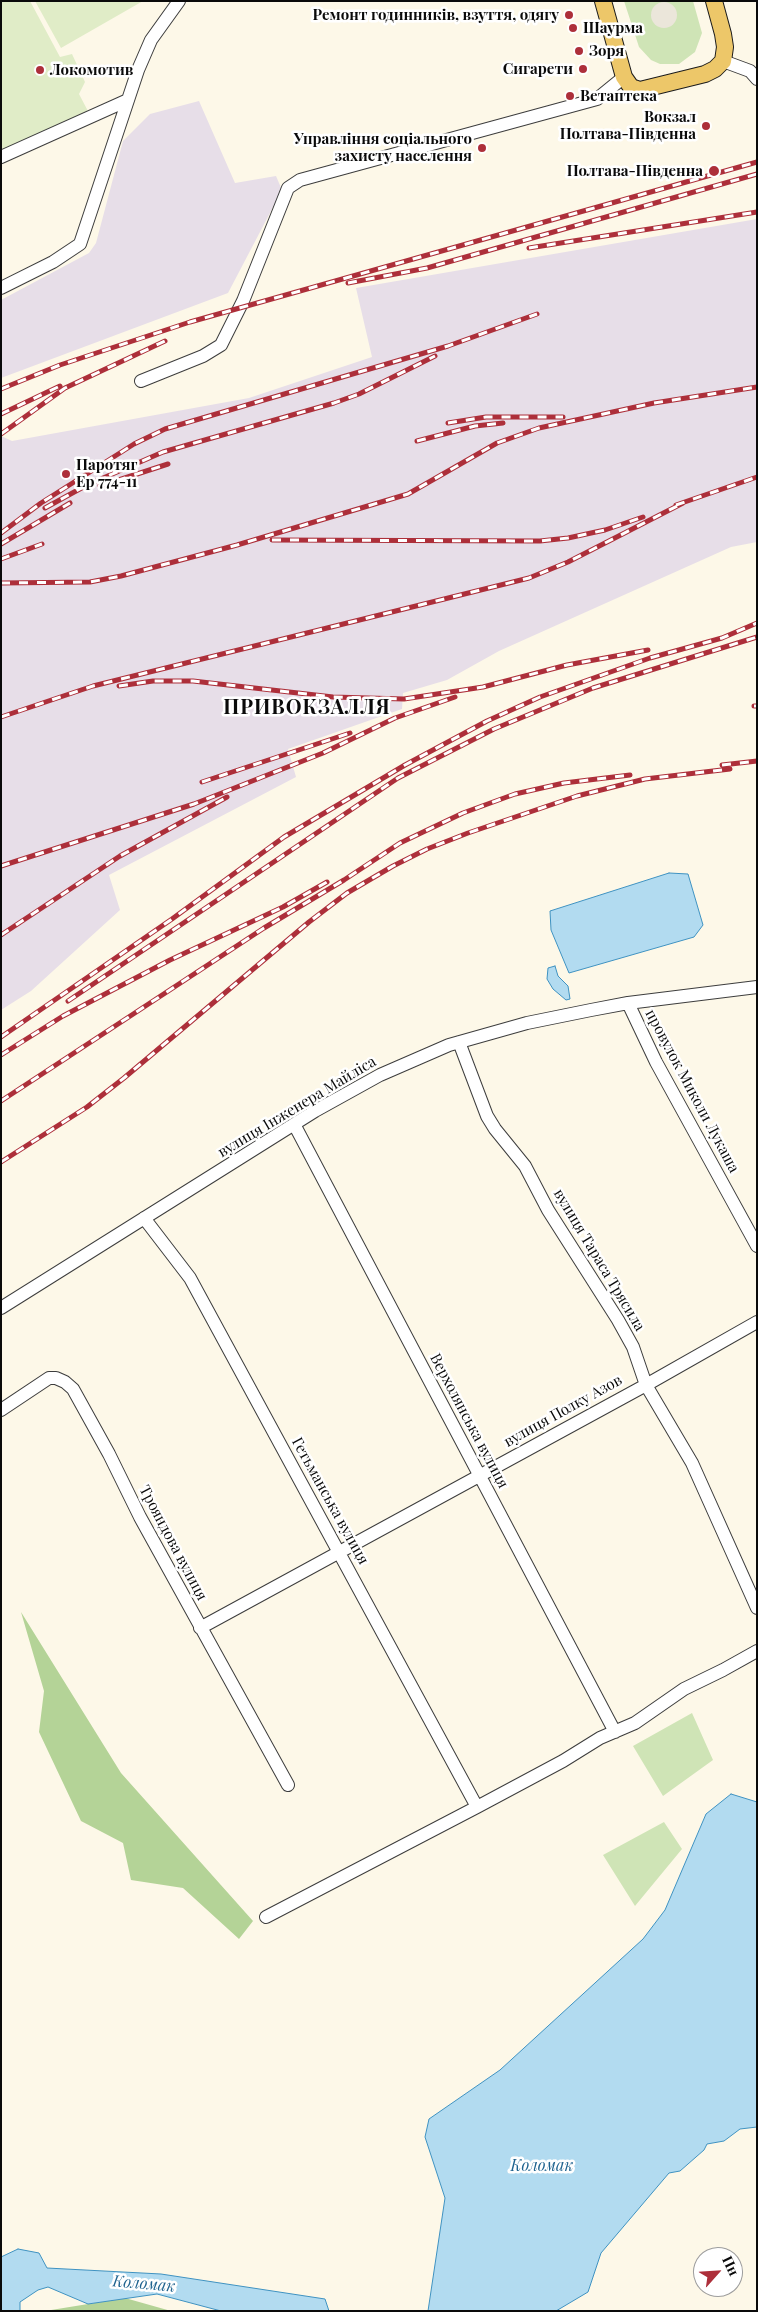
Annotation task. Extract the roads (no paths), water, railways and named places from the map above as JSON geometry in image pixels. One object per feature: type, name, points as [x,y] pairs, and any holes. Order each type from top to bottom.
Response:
[{"type":"main road","points":[[603,1],[624,78],[631,87],[640,90],[705,74],[715,69],[723,61],[725,47],[714,1]]},
{"type":"street","points":[[1,288],[53,262],[80,244],[138,70],[150,40],[180,1]]},
{"type":"street","points":[[723,61],[750,72],[757,78]]},
{"type":"street","points":[[141,381],[203,356],[221,345],[242,303],[288,188],[300,180],[597,99],[624,78]]},
{"type":"street","points":[[1,158],[128,100]]},
{"type":"street","name":"вулиця Інженера Майліса","points":[[1,1308],[294,1124],[380,1075],[459,1042],[527,1023],[628,1003],[757,987]]},
{"type":"street","name":"провулок Миколи Лукаша","points":[[628,1003],[665,1078],[757,1246]]},
{"type":"street","name":"вулиця Тараса Трясила","points":[[459,1042],[495,1130],[525,1166],[548,1210],[633,1347],[646,1385],[692,1463],[757,1608]]},
{"type":"street","name":"Верхолянська вулиця","points":[[294,1124],[615,1732]]},
{"type":"street","name":"Гетьманська вулиця","points":[[144,1218],[190,1278],[478,1807]]},
{"type":"street","name":"вулиця Полку Азов","points":[[200,1628],[646,1385],[757,1322]]},
{"type":"street","name":"Трояндова вулиця","points":[[1,1410],[49,1378],[56,1378],[65,1382],[73,1389],[200,1628],[288,1785]]},
{"type":"street","points":[[266,1917],[478,1807],[563,1761],[600,1738],[635,1723],[684,1689],[724,1670],[757,1651]]},
{"type":"water","points":[[669,873],[688,874],[703,925],[694,937],[569,973],[551,930],[550,911]]},
{"type":"water","points":[[555,966],[558,976],[568,986],[570,999],[566,1000],[553,989],[547,979],[548,968]]},
{"type":"water","name":"Коломак","points":[[731,1794],[757,1802],[757,2127],[740,2129],[724,2141],[707,2144],[704,2150],[680,2171],[669,2173],[601,2253],[588,2292],[556,2311],[428,2311],[445,2198],[425,2137],[429,2119],[500,2070],[643,1939],[665,1910],[706,1814]]},
{"type":"water","name":"Коломак","points":[[18,2249],[39,2253],[47,2268],[161,2274],[325,2299],[329,2311],[221,2311],[157,2294],[88,2304],[48,2287],[38,2290],[20,2302],[20,2311],[1,2311],[1,2257]]},
{"type":"railway","points":[[1,389],[60,365],[190,322],[757,162]]},
{"type":"railway","points":[[348,283],[427,268],[757,174]]},
{"type":"railway","points":[[529,248],[757,212]]},
{"type":"railway","points":[[1,533],[41,503],[134,444],[165,429],[448,346],[537,314]]},
{"type":"railway","points":[[1,434],[65,388],[165,341]]},
{"type":"railway","points":[[45,508],[87,485],[163,452],[334,403],[359,394],[435,356]]},
{"type":"railway","points":[[1,414],[60,386]]},
{"type":"railway","points":[[1,583],[90,582],[121,576],[237,545],[408,494],[497,443],[539,428],[654,403],[757,387]]},
{"type":"railway","points":[[448,423],[486,417],[563,417]]},
{"type":"railway","points":[[417,441],[475,426],[503,423]]},
{"type":"railway","points":[[100,486],[168,464]]},
{"type":"railway","points":[[676,505],[757,477]]},
{"type":"railway","points":[[1,544],[70,503]]},
{"type":"railway","points":[[1,717],[93,686],[529,578],[568,562],[683,503]]},
{"type":"railway","points":[[272,540],[540,541],[568,538],[605,530],[643,517]]},
{"type":"railway","points":[[1,559],[42,544]]},
{"type":"railway","points":[[1,1037],[172,919],[284,837],[405,765],[487,721],[540,697],[650,658],[722,638],[757,623]]},
{"type":"railway","points":[[68,1001],[398,778],[494,729],[593,688],[757,637]]},
{"type":"railway","points":[[119,686],[153,681],[193,681],[333,697],[404,699],[483,687],[567,665],[648,650]]},
{"type":"railway","points":[[1,866],[194,804],[323,753],[395,718],[455,697]]},
{"type":"railway","points":[[202,782],[350,733]]},
{"type":"railway","points":[[722,765],[757,761]]},
{"type":"railway","points":[[1,1162],[87,1107],[309,922],[347,893],[393,866],[427,849],[468,833],[577,796],[645,779],[730,769]]},
{"type":"railway","points":[[1,1101],[264,928],[344,880],[400,843],[463,813],[515,794],[564,783],[630,775]]},
{"type":"railway","points":[[1,935],[120,856],[227,797]]},
{"type":"railway","points":[[1,1055],[63,1016],[170,960],[283,907],[327,882]]},
{"type":"place","name":"Ремонт годинників, взуття, одягу","points":[[569,15]]},
{"type":"place","name":"Шаурма","points":[[573,28]]},
{"type":"place","name":"Зоря","points":[[579,51]]},
{"type":"place","name":"Сигарети","points":[[583,69]]},
{"type":"place","name":"Локомотив","points":[[40,70]]},
{"type":"place","name":"Ветаптека","points":[[570,96]]},
{"type":"place","name":"Вокзал Полтава-Південна","points":[[706,126]]},
{"type":"place","name":"Управління соціального захисту населення","points":[[482,148]]},
{"type":"place","name":"Полтава-Південна","points":[[714,171]]},
{"type":"place","name":"Паротяг Ер 774-11","points":[[66,474]]},
{"type":"district","name":"ПРИВОКЗАЛЛЯ","points":[[307,708]]}]
